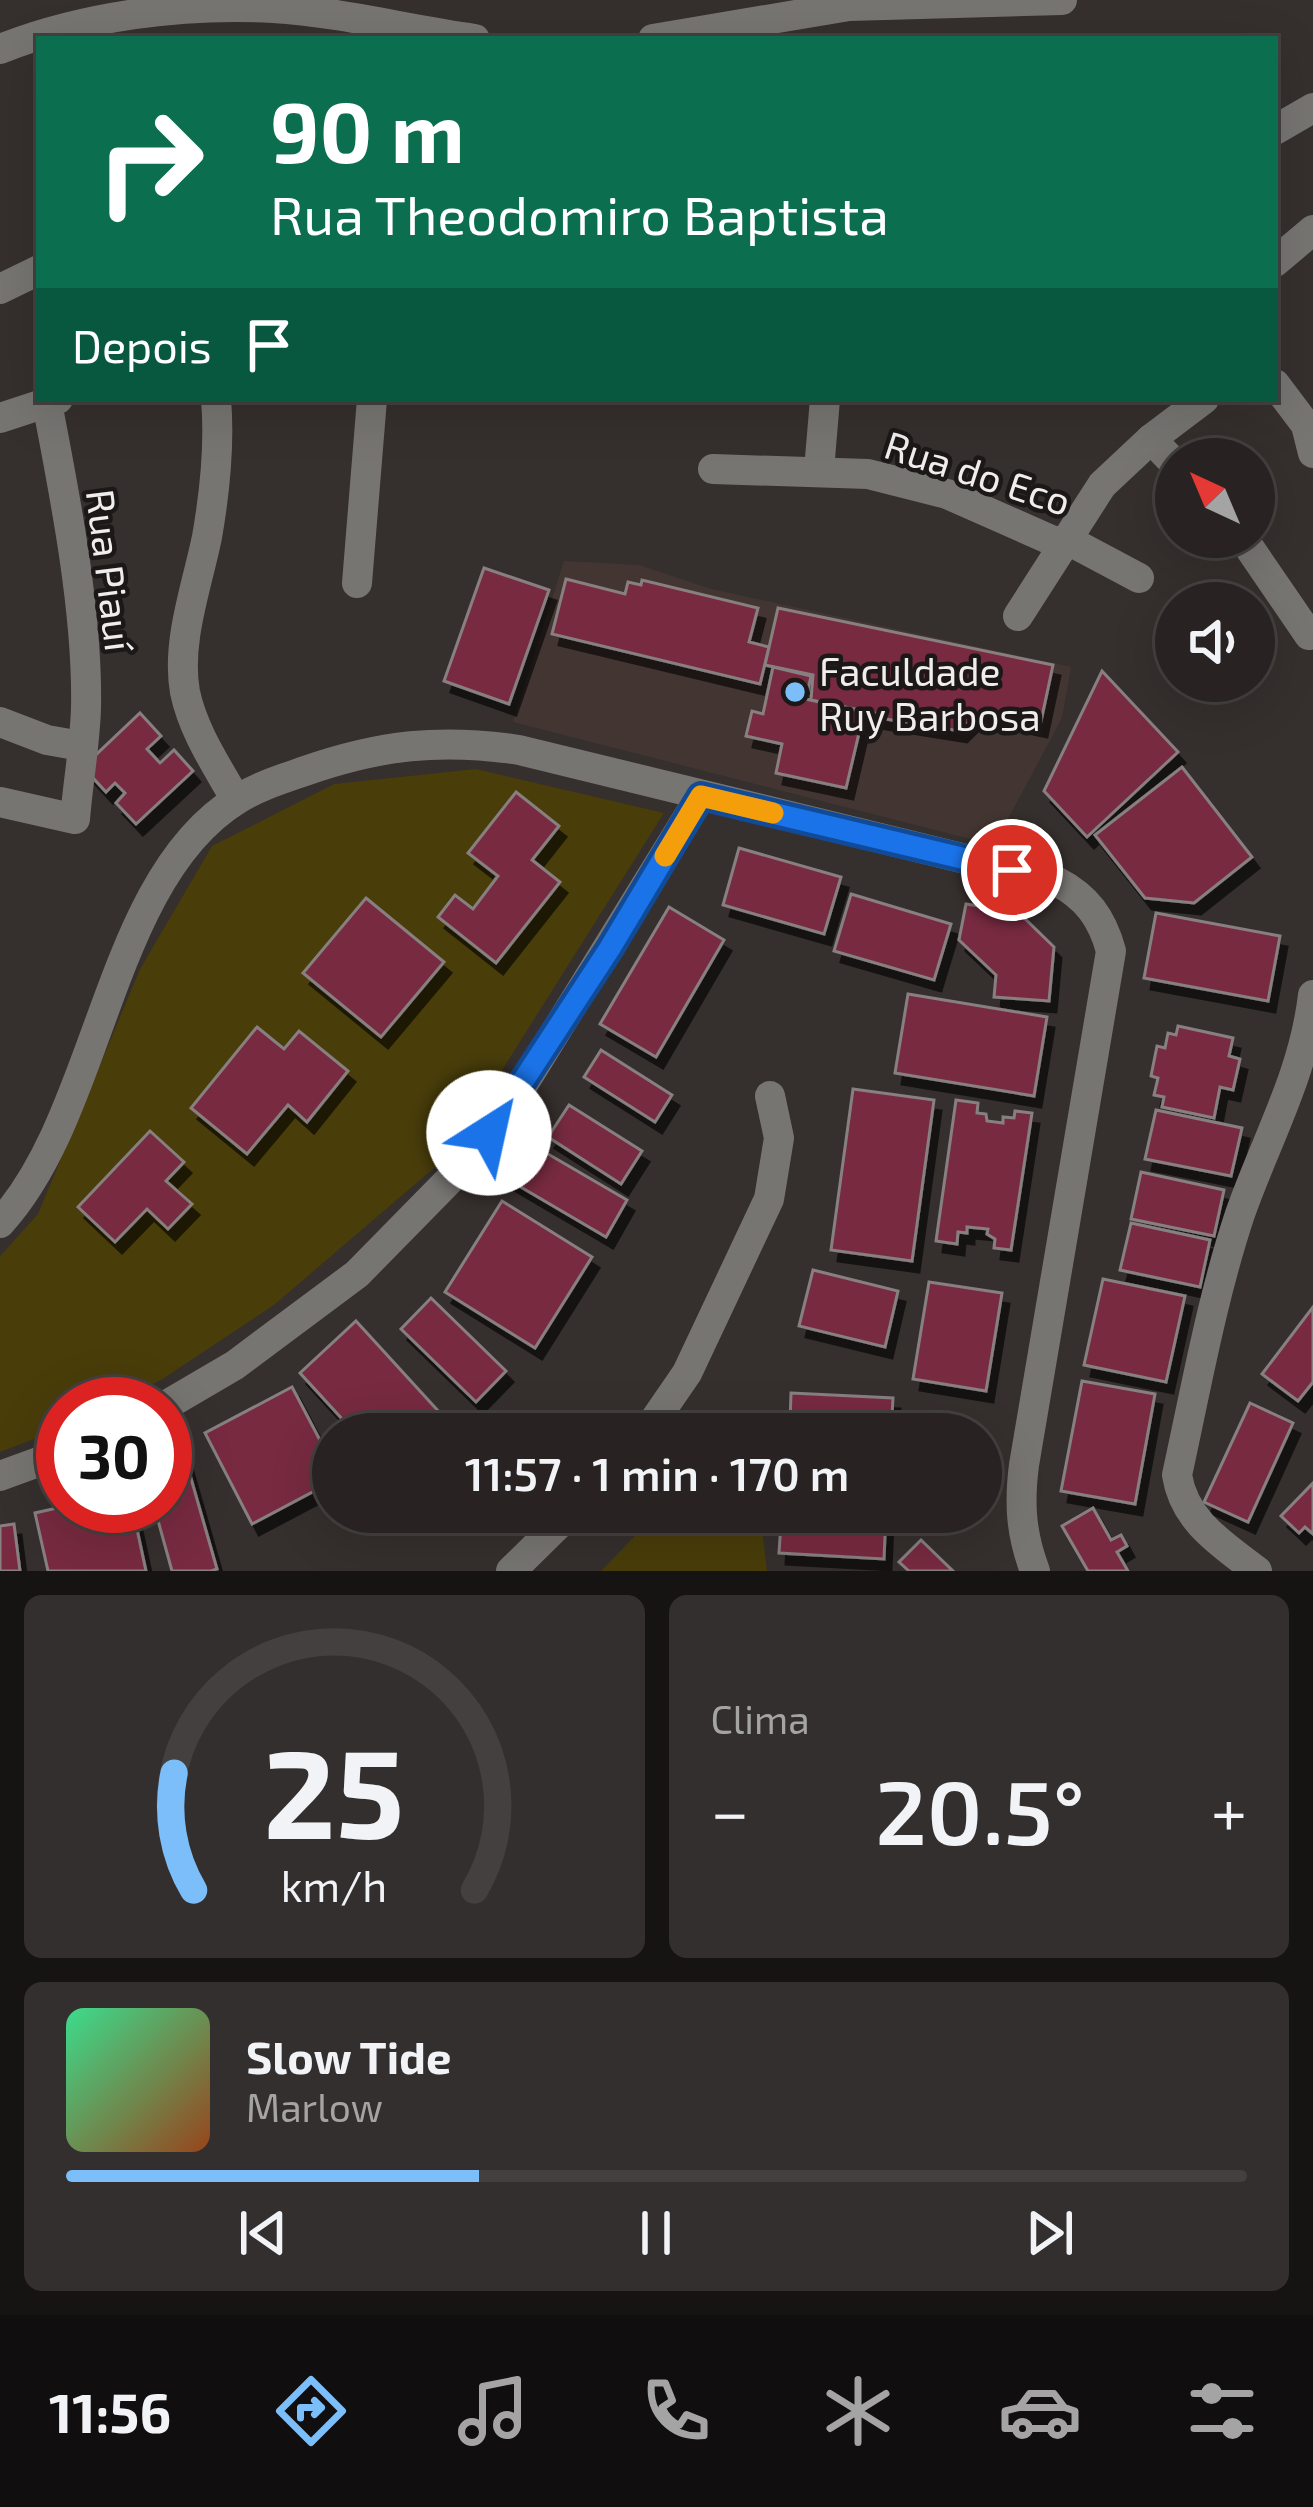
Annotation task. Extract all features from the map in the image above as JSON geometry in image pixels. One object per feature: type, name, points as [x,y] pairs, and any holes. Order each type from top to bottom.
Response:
[{"type":"street","points":[[660,36],[709,14],[757,20],[849,6],[1062,0]]},
{"type":"street","points":[[41,36],[159,11],[214,6],[311,12],[457,36]]},
{"type":"street","points":[[0,50],[36,38]]},
{"type":"street","points":[[1278,128],[1313,109]]},
{"type":"street","points":[[1278,259],[1313,230]]},
{"type":"street","points":[[0,289],[36,271]]},
{"type":"street","points":[[1278,388],[1311,434]]},
{"type":"street","points":[[0,418],[50,402]]},
{"type":"street","name":"Rua Piauí","points":[[0,802],[75,819],[86,712],[85,666],[53,402]]},
{"type":"street","points":[[216,402],[215,484],[184,650],[184,689],[194,720],[236,800]]},
{"type":"street","points":[[357,583],[372,402]]},
{"type":"street","points":[[819,470],[825,402]]},
{"type":"street","points":[[1018,616],[1102,485],[1200,402]]},
{"type":"street","points":[[1151,439],[1155,443]]},
{"type":"street","name":"Rua do Eco","points":[[713,469],[868,474],[947,494],[1139,578]]},
{"type":"street","points":[[1256,558],[1309,635]]},
{"type":"street","points":[[0,722],[46,740],[81,746]]},
{"type":"street","points":[[0,1223],[40,1169],[118,974],[164,878],[205,824],[266,784],[373,750],[466,742],[520,750],[1056,881],[1076,892],[1105,929],[1111,951],[1019,1505],[1024,1542],[1035,1571]]},
{"type":"street","points":[[192,1390],[235,1365],[357,1274],[466,1164],[513,1101],[701,796]]},
{"type":"street","points":[[1257,1571],[1194,1518],[1180,1497],[1177,1475],[1230,1247],[1293,1087],[1313,994]]},
{"type":"street","points":[[659,1413],[687,1372],[769,1199],[778,1138],[770,1096]]},
{"type":"street","points":[[0,1476],[36,1463]]},
{"type":"street","points":[[511,1571],[550,1533]]},
{"type":"shaded area","name":"Faculdade Ruy Barbosa","points":[[564,561],[639,565],[711,589],[1071,667],[1062,718],[994,845],[513,722]]},
{"type":"shaded area","points":[[476,769],[664,813],[448,1156],[274,1305],[166,1377],[36,1377],[36,1438],[0,1452],[0,1256],[38,1214],[140,969],[212,846],[334,784]]},
{"type":"shaded area","points":[[638,1533],[762,1533],[767,1571],[601,1571]]},
{"type":"building","points":[[484,568],[549,590],[509,704],[444,681]]},
{"type":"building","points":[[566,579],[625,594],[628,582],[641,585],[642,580],[758,608],[749,642],[769,647],[760,684],[552,634]]},
{"type":"building","points":[[778,608],[1053,665],[1040,726],[978,713],[960,731],[873,717],[874,713],[811,700],[813,675],[765,665]]},
{"type":"building","points":[[773,667],[811,676],[806,699],[864,712],[846,788],[776,773],[782,744],[746,736],[752,711],[763,714]]},
{"type":"building","points":[[1102,671],[1178,752],[1087,837],[1044,791]]},
{"type":"building","points":[[140,713],[161,736],[147,749],[160,763],[174,750],[193,771],[136,824],[116,803],[125,793],[115,783],[106,792],[83,767]]},
{"type":"building","points":[[1182,767],[1252,857],[1194,903],[1145,898],[1095,835]]},
{"type":"building","points":[[516,792],[559,826],[532,860],[560,882],[496,963],[438,917],[455,895],[473,909],[498,876],[468,853]]},
{"type":"building","points":[[739,848],[841,877],[824,934],[723,905]]},
{"type":"building","points":[[851,894],[951,924],[934,980],[834,951]]},
{"type":"building","points":[[366,898],[444,962],[381,1037],[303,973]]},
{"type":"building","points":[[966,904],[1018,912],[1054,947],[1049,1001],[994,997],[996,975],[959,940]]},
{"type":"building","points":[[669,907],[724,940],[656,1057],[600,1024]]},
{"type":"building","points":[[1156,913],[1280,936],[1268,1001],[1144,978]]},
{"type":"building","points":[[908,994],[1047,1017],[1034,1096],[895,1073]]},
{"type":"building","points":[[1178,1026],[1233,1038],[1229,1056],[1240,1059],[1233,1090],[1220,1087],[1214,1118],[1162,1107],[1164,1097],[1154,1095],[1158,1078],[1151,1076],[1157,1046],[1165,1048],[1168,1033],[1176,1035]]},
{"type":"building","points":[[257,1027],[284,1049],[299,1031],[348,1071],[307,1122],[288,1105],[247,1154],[191,1108]]},
{"type":"building","points":[[601,1050],[672,1095],[655,1122],[584,1077]]},
{"type":"building","points":[[853,1089],[934,1100],[912,1261],[831,1250]]},
{"type":"building","points":[[956,1100],[978,1103],[977,1113],[986,1114],[987,1121],[1003,1123],[1003,1117],[1014,1118],[1015,1111],[1032,1113],[1011,1250],[994,1248],[995,1239],[987,1234],[988,1229],[967,1227],[967,1233],[958,1232],[957,1244],[936,1241]]},
{"type":"building","points":[[569,1105],[642,1151],[621,1184],[548,1137]]},
{"type":"building","points":[[1156,1110],[1242,1128],[1231,1176],[1145,1159]]},
{"type":"building","points":[[150,1131],[184,1162],[166,1181],[192,1204],[168,1229],[147,1209],[115,1242],[78,1207]]},
{"type":"building","points":[[524,1140],[627,1200],[606,1237],[502,1176]]},
{"type":"building","points":[[1141,1172],[1224,1190],[1214,1236],[1131,1219]]},
{"type":"building","points":[[502,1201],[592,1257],[535,1348],[445,1292]]},
{"type":"building","points":[[1131,1223],[1210,1240],[1200,1287],[1120,1270]]},
{"type":"building","points":[[813,1270],[898,1291],[885,1347],[799,1326]]},
{"type":"building","points":[[1103,1279],[1185,1296],[1166,1382],[1084,1365]]},
{"type":"building","points":[[929,1282],[1002,1293],[986,1391],[913,1379]]},
{"type":"building","points":[[431,1298],[506,1371],[476,1402],[401,1329]]},
{"type":"building","points":[[1313,1307],[1313,1382],[1298,1401],[1262,1374]]},
{"type":"building","points":[[356,1321],[440,1413],[337,1413],[300,1373]]},
{"type":"building","points":[[1082,1381],[1155,1394],[1135,1504],[1061,1491]]},
{"type":"building","points":[[292,1387],[312,1425],[312,1492],[252,1524],[205,1433]]},
{"type":"building","points":[[791,1393],[893,1398],[892,1413],[790,1413]]},
{"type":"building","points":[[1250,1403],[1293,1423],[1248,1522],[1204,1502]]},
{"type":"building","points":[[192,1482],[217,1569],[172,1571],[161,1533],[192,1533]]},
{"type":"building","points":[[1313,1483],[1313,1534],[1305,1527],[1299,1533],[1281,1516]]},
{"type":"building","points":[[1093,1508],[1111,1540],[1121,1535],[1127,1546],[1117,1552],[1128,1571],[1088,1571],[1062,1526]]},
{"type":"building","points":[[14,1524],[20,1571],[0,1571],[0,1526]]},
{"type":"building","points":[[39,1533],[138,1533],[146,1571],[48,1571]]},
{"type":"building","points":[[780,1533],[885,1533],[884,1559],[779,1553]]},
{"type":"building","points":[[921,1540],[953,1571],[909,1571],[899,1562]]},
{"type":"slow traffic","points":[[665,856],[701,796],[773,813]]},
{"type":"place","name":"Faculdade Ruy Barbosa","points":[[795,692]]},
{"type":"route","points":[[489,1133],[610,948],[701,796],[1012,870]]}]
